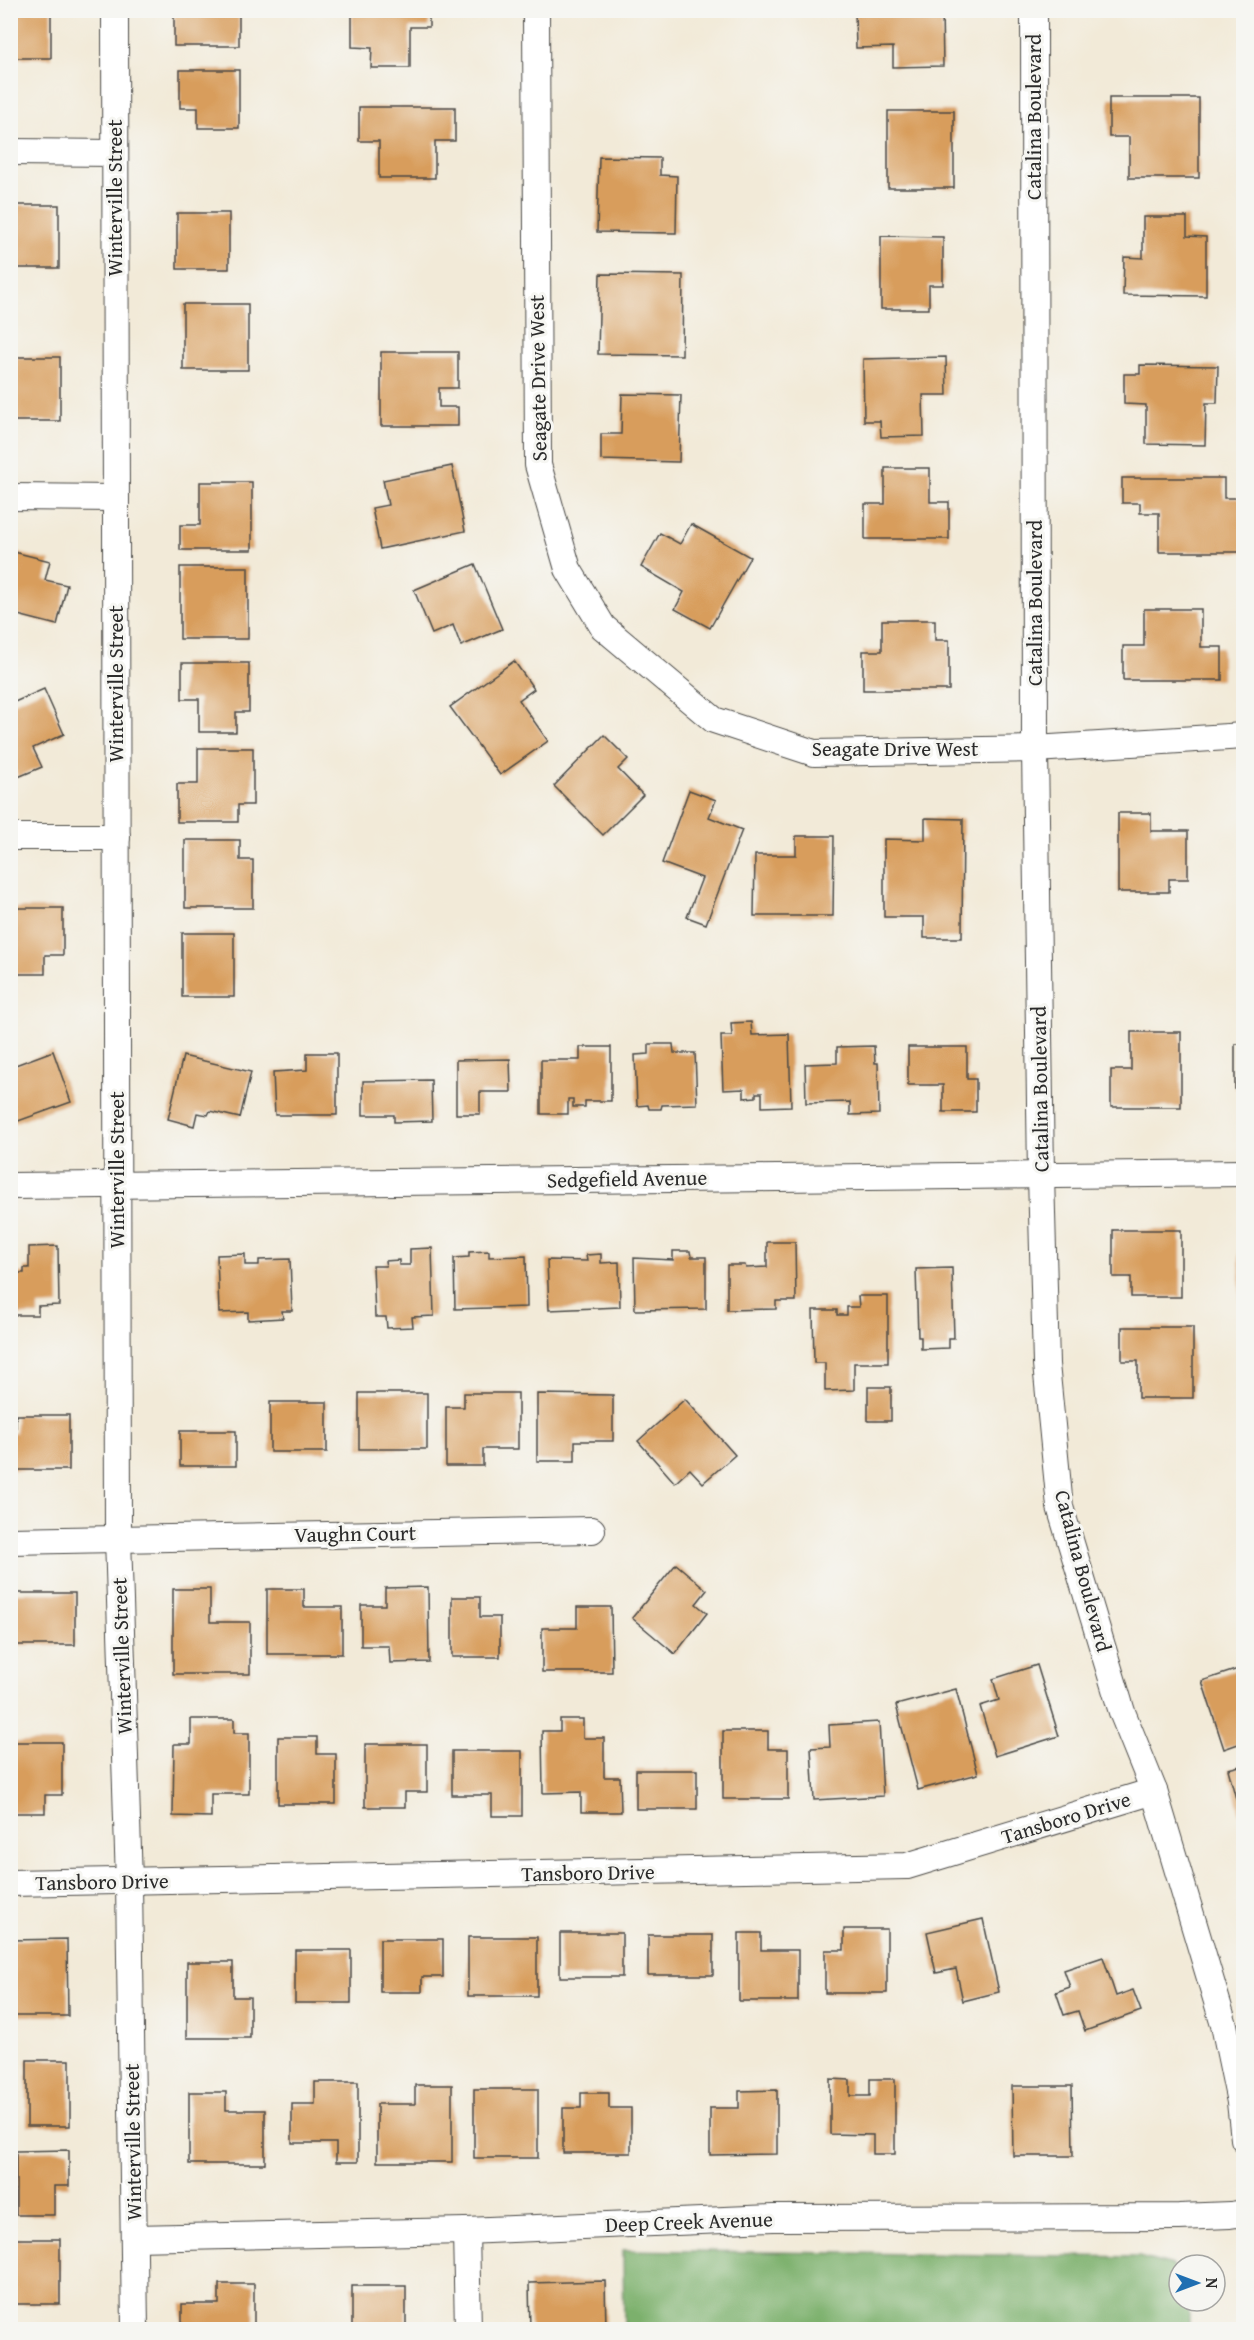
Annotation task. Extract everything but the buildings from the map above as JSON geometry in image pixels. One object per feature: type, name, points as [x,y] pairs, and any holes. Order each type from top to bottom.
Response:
[{"type":"street","name":"Winterville Street","points":[[115,10],[118,1538],[129,1882],[135,2330]]},
{"type":"street","name":"Seagate Drive West","points":[[536,10],[538,465],[568,569],[603,627],[714,720],[814,753],[1035,749],[1244,736]]},
{"type":"street","name":"Catalina Boulevard","points":[[1034,10],[1035,749],[1041,1175],[1046,1364],[1060,1507],[1122,1712],[1154,1791],[1224,2025],[1240,2102],[1244,2139]]},
{"type":"street","points":[[10,152],[115,153]]},
{"type":"street","points":[[10,497],[116,498]]},
{"type":"street","points":[[10,837],[117,837]]},
{"type":"street","name":"Sedgefield Avenue","points":[[10,1186],[1244,1173]]},
{"type":"street","name":"Vaughn Court","points":[[10,1541],[592,1530]]},
{"type":"street","name":"Tansboro Drive","points":[[10,1883],[907,1866],[1154,1791]]},
{"type":"street","name":"Deep Creek Avenue","points":[[134,2238],[466,2230],[772,2218],[1179,2217],[1230,2216],[1244,2213]]},
{"type":"street","points":[[466,2230],[468,2330]]},
{"type":"green space","points":[[623,2250],[1139,2257],[1167,2265],[1167,2313],[1189,2313],[1189,2329],[624,2329]]}]
